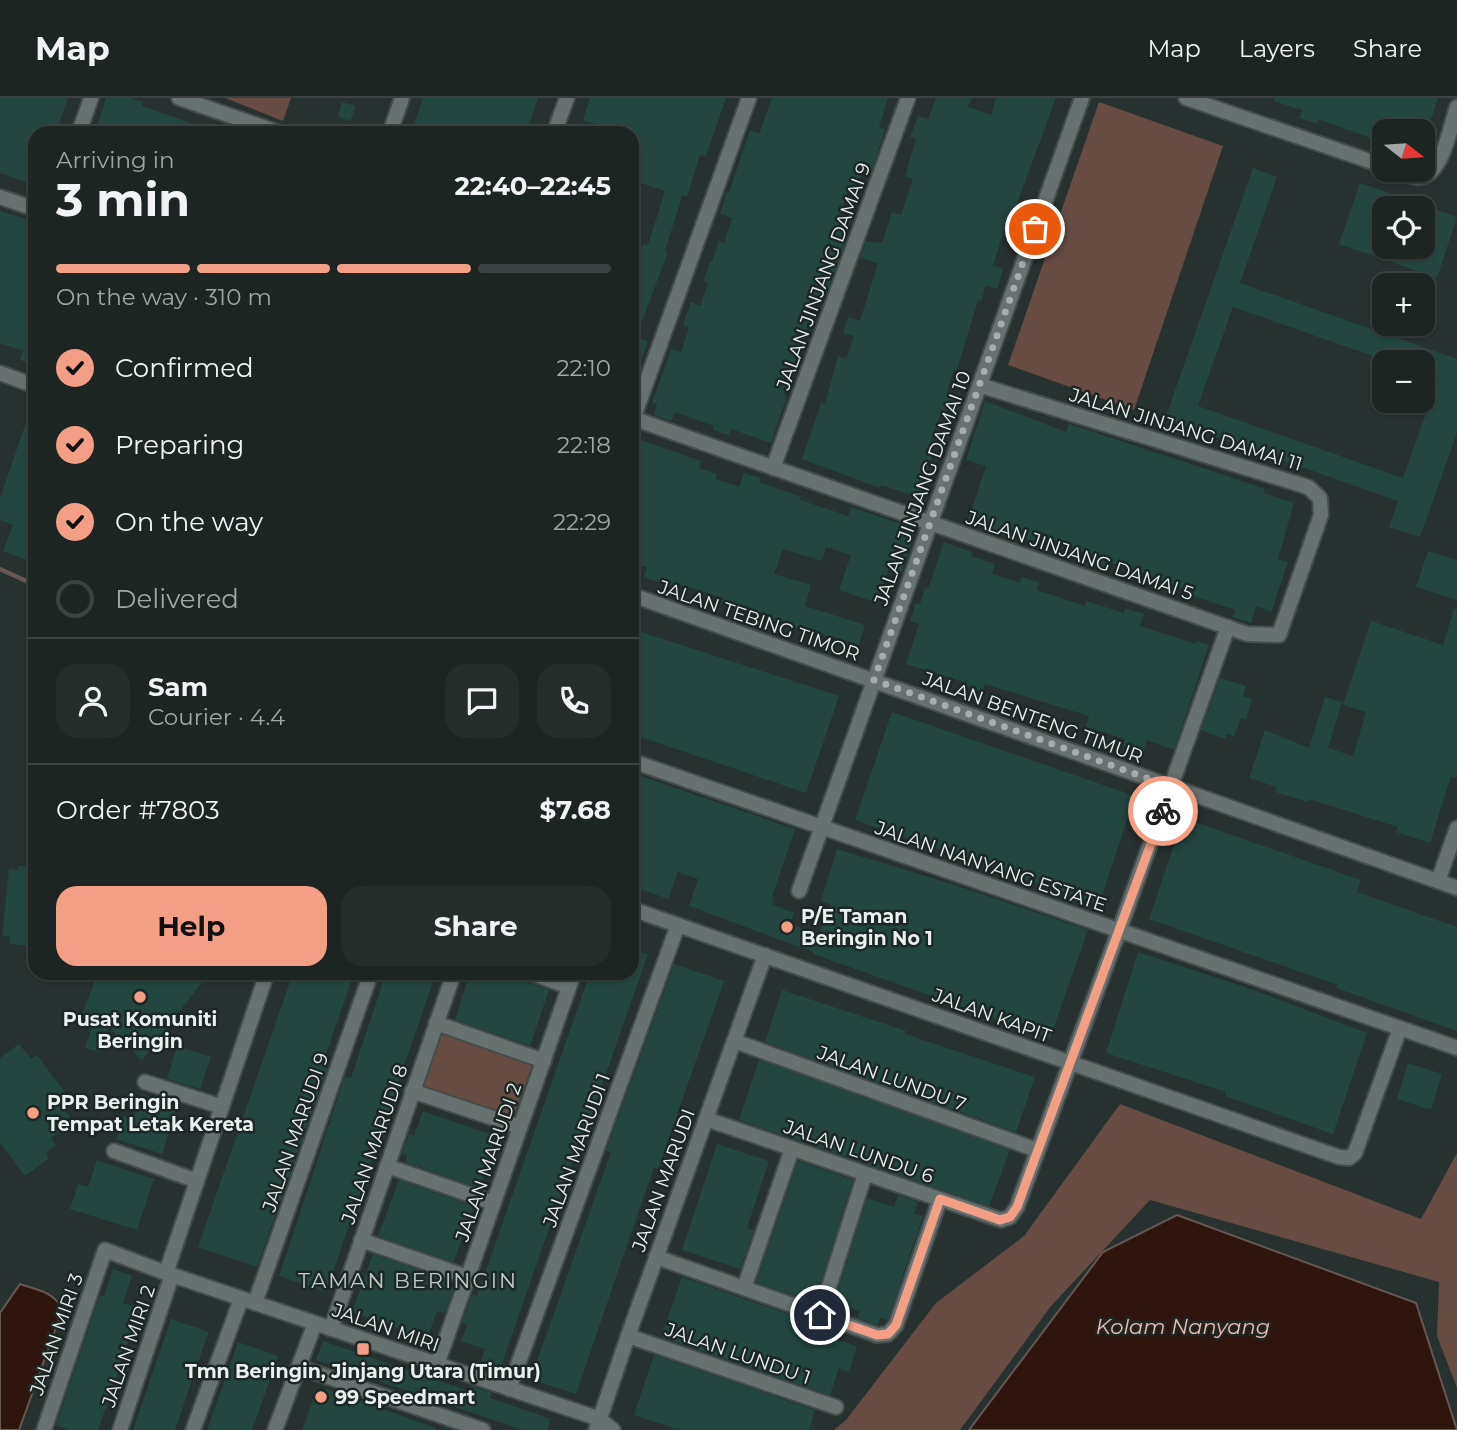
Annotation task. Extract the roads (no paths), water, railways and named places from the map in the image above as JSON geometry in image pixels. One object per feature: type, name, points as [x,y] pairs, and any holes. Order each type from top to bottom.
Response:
[{"type":"street","points":[[81,126],[91,98]]},
{"type":"street","points":[[179,98],[260,126]]},
{"type":"street","points":[[392,126],[402,98]]},
{"type":"street","points":[[557,126],[567,98]]},
{"type":"street","points":[[639,399],[749,98]]},
{"type":"street","name":"JALAN JINJANG DAMAI 9","points":[[773,468],[908,98]]},
{"type":"street","name":"JALAN JINJANG DAMAI 10","points":[[799,891],[1082,98]]},
{"type":"street","points":[[1186,98],[1372,162]]},
{"type":"street","points":[[1435,170],[1457,107]]},
{"type":"street","points":[[0,197],[28,207]]},
{"type":"street","points":[[0,373],[28,383]]},
{"type":"street","name":"JALAN JINJANG DAMAI 11","points":[[979,386],[1308,487],[1320,498],[1321,514],[1279,635]]},
{"type":"street","name":"JALAN JINJANG DAMAI 5","points":[[639,420],[1247,634],[1279,635]]},
{"type":"street","name":"JALAN TEBING TIMOR","points":[[639,597],[874,680]]},
{"type":"street","points":[[1037,1150],[1071,1064],[1228,627]]},
{"type":"street","name":"JALAN BENTENG TIMUR","points":[[874,680],[1457,887]]},
{"type":"street","name":"JALAN NANYANG ESTATE","points":[[639,763],[1457,1048]]},
{"type":"street","points":[[1438,881],[1457,828]]},
{"type":"street","name":"JALAN KAPIT","points":[[639,911],[1339,1157],[1349,1158],[1355,1153],[1400,1028]]},
{"type":"street","name":"JALAN MARUDI 1","points":[[509,1389],[678,925]]},
{"type":"street","name":"JALAN MARUDI","points":[[598,1425],[765,955]]},
{"type":"street","name":"JALAN MIRI 2","points":[[120,1430],[197,1181],[265,980]]},
{"type":"street","name":"JALAN MARUDI 9","points":[[193,1430],[248,1301],[368,980]]},
{"type":"street","name":"JALAN MARUDI 8","points":[[331,1329],[451,980]]},
{"type":"street","name":"JALAN MARUDI 2","points":[[437,1365],[572,980]]},
{"type":"street","points":[[436,1023],[544,1061]]},
{"type":"street","name":"JALAN LUNDU 7","points":[[734,1041],[1037,1150]]},
{"type":"street","points":[[145,1082],[222,1107]]},
{"type":"street","points":[[412,1091],[520,1127]]},
{"type":"street","name":"JALAN LUNDU 6","points":[[706,1119],[1000,1220],[1010,1217],[1017,1207],[1037,1150]]},
{"type":"street","points":[[744,1288],[792,1149]]},
{"type":"street","points":[[114,1151],[197,1181]]},
{"type":"street","points":[[387,1166],[494,1203]]},
{"type":"street","points":[[820,1315],[865,1174]]},
{"type":"street","points":[[656,1257],[877,1335],[888,1334],[896,1325],[940,1199]]},
{"type":"street","points":[[361,1240],[468,1277]]},
{"type":"street","name":"JALAN MIRI","points":[[105,1250],[509,1389],[613,1430]]},
{"type":"street","name":"JALAN MIRI 3","points":[[44,1430],[105,1250]]},
{"type":"street","points":[[275,1430],[315,1323]]},
{"type":"street","name":"JALAN LUNDU 1","points":[[628,1336],[836,1407]]},
{"type":"street","points":[[299,1367],[483,1430]]},
{"type":"water","name":"Kolam Nanyang","points":[[1177,1215],[1416,1303],[1457,1430],[969,1430],[1103,1252]]},
{"type":"water","points":[[20,1284],[51,1296],[62,1311],[19,1430],[0,1430],[0,1313]]},
{"type":"waterway","points":[[0,569],[28,582]]},
{"type":"place","name":"P/E Taman Beringin No 1","points":[[787,927]]},
{"type":"place","name":"Pusat Komuniti Beringin","points":[[140,997]]},
{"type":"place","name":"PPR Beringin Tempat Letak Kereta","points":[[33,1113]]},
{"type":"place","name":"Tmn Beringin, Jinjang Utara (Timur)","points":[[363,1349]]},
{"type":"place","name":"99 Speedmart","points":[[321,1397]]},
{"type":"district","name":"TAMAN BERINGIN","points":[[408,1281]]}]
